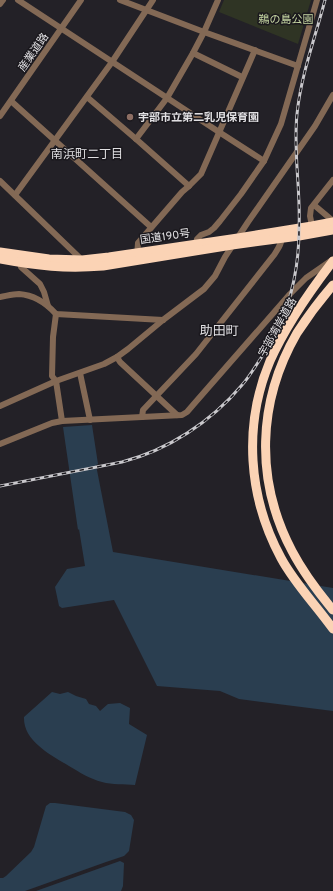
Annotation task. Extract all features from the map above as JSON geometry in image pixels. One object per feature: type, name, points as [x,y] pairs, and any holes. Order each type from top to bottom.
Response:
[{"type":"highway","name":"国道190号","points":[[282,235],[312,226],[333,222]]},
{"type":"highway","name":"国道190号","points":[[0,259],[82,260],[137,257],[282,235],[333,230]]},
{"type":"highway","name":"国道190号","points":[[10,258],[40,266],[64,268],[86,267],[196,244],[235,242]]},
{"type":"highway","name":"宇部湾岸道路","points":[[333,260],[295,316],[281,339],[271,361],[257,404],[253,428],[252,452],[254,476],[259,500],[266,524],[281,558],[294,579],[333,629]]},
{"type":"highway","name":"宇部湾岸道路","points":[[333,285],[316,305],[303,324],[286,355],[271,398],[265,446],[266,470],[269,488],[275,512],[282,529],[300,566],[333,610]]},
{"type":"street","points":[[0,4],[3,0]]},
{"type":"street","points":[[18,0],[264,161]]},
{"type":"street","name":"産業道路","points":[[0,116],[81,0]]},
{"type":"street","points":[[120,0],[298,66]]},
{"type":"street","points":[[15,195],[112,62],[153,0]]},
{"type":"street","points":[[136,139],[167,98],[204,32],[218,0]]},
{"type":"street","points":[[196,244],[197,239],[201,235],[209,232],[220,221],[242,194],[264,161],[281,124],[317,0]]},
{"type":"street","points":[[137,257],[138,243],[182,192],[200,174],[254,50]]},
{"type":"street","points":[[193,53],[242,77]]},
{"type":"street","points":[[0,406],[56,380],[104,364],[117,357],[204,289],[215,276],[225,257],[314,126],[333,95]]},
{"type":"street","points":[[87,97],[189,186]]},
{"type":"street","points":[[10,101],[152,227]]},
{"type":"street","points":[[312,226],[310,216],[311,208],[333,180]]},
{"type":"street","points":[[0,181],[82,260]]},
{"type":"street","points":[[314,205],[333,222]]},
{"type":"street","points":[[142,417],[143,410],[201,348],[274,255],[279,247],[282,235]]},
{"type":"street","points":[[0,246],[10,258],[40,284],[48,306]]},
{"type":"street","points":[[0,444],[62,421],[182,415],[187,412],[290,294],[306,278],[333,260]]},
{"type":"street","points":[[37,281],[33,272],[40,266]]},
{"type":"street","points":[[0,297],[19,294],[30,296],[48,306],[56,314],[163,320]]},
{"type":"street","points":[[56,314],[53,337],[52,376],[56,380],[62,421]]},
{"type":"street","points":[[117,357],[120,362],[177,415]]},
{"type":"street","points":[[80,373],[90,420]]},
{"type":"green space","name":"鵜の島公園","points":[[224,0],[311,0],[298,44],[219,12]]},
{"type":"water","points":[[92,425],[98,464],[96,465],[113,552],[333,588],[333,711],[239,699],[220,691],[157,686],[114,600],[62,608],[59,606],[55,587],[67,569],[85,566],[79,529],[78,530],[63,427]]},
{"type":"water","points":[[52,692],[60,694],[68,692],[86,699],[89,704],[96,706],[100,711],[108,704],[120,703],[130,708],[129,724],[147,735],[135,785],[110,784],[93,779],[54,757],[33,740],[25,726],[24,717]]},
{"type":"water","points":[[50,803],[125,812],[131,815],[134,820],[129,851],[124,856],[25,891],[0,891],[0,878],[6,876],[31,852],[34,847],[46,806]]},
{"type":"water","points":[[120,861],[124,863],[123,886],[121,891],[36,891]]},
{"type":"railway","points":[[0,486],[122,462],[156,450],[188,433],[203,422],[217,411],[248,378],[270,344],[282,319],[290,297],[294,278],[298,249],[299,215],[296,143],[297,114],[305,71],[325,0]]},
{"type":"place","name":"宇部市立第二乳児保育園","points":[[130,117]]},
{"type":"district","name":"南浜町二丁目","points":[[87,154]]},
{"type":"district","name":"助田町","points":[[219,330]]}]
